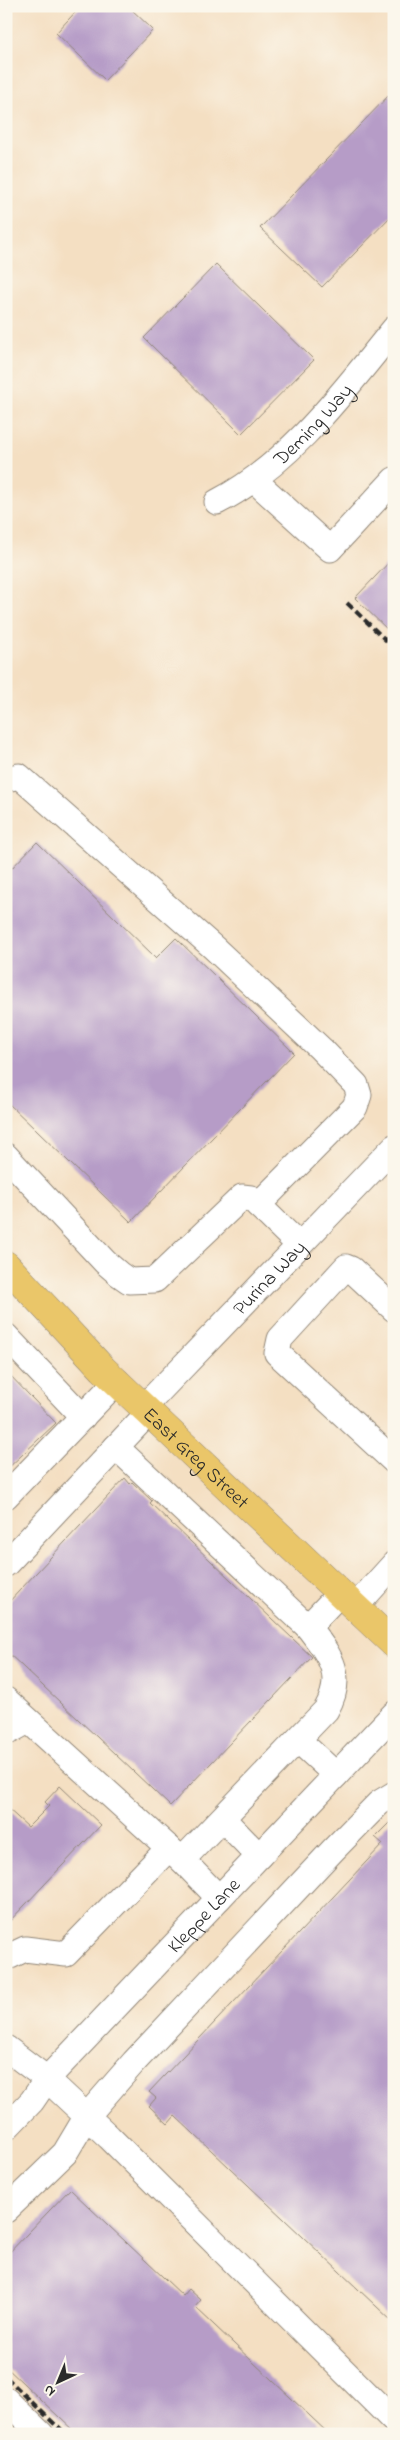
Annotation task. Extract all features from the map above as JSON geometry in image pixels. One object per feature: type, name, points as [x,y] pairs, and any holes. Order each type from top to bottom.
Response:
[{"type":"main road","name":"East Greg Street","points":[[6,1265],[117,1381],[394,1644]]},
{"type":"street","name":"Deming Way","points":[[216,502],[254,480],[296,442],[394,329]]},
{"type":"street","points":[[254,480],[330,549],[394,480]]},
{"type":"street","points":[[10,773],[37,790],[107,855],[214,948],[321,1049],[356,1085],[359,1095],[355,1107],[258,1205]]},
{"type":"street","name":"Purina Way","points":[[6,1564],[116,1447],[147,1410],[299,1245],[394,1147]]},
{"type":"street","points":[[6,1156],[105,1262],[129,1281],[155,1280],[242,1197],[251,1198],[299,1245]]},
{"type":"street","points":[[394,1309],[351,1269],[346,1267],[280,1339],[277,1353],[394,1460]]},
{"type":"street","points":[[6,1336],[82,1417]]},
{"type":"street","points":[[6,1496],[117,1381]]},
{"type":"street","points":[[6,1958],[25,1949],[66,1954],[175,1854],[223,1819],[326,1710],[333,1697],[336,1678],[330,1657],[308,1627],[116,1447]]},
{"type":"street","points":[[308,1627],[348,1600],[394,1564]]},
{"type":"street","points":[[6,1700],[17,1725],[175,1854],[219,1898]]},
{"type":"street","name":"Kleppe Lane","points":[[6,2128],[32,2101],[47,2079],[394,1714]]},
{"type":"street","points":[[298,1740],[336,1775]]},
{"type":"street","points":[[10,2198],[65,2153],[87,2116],[134,2062],[333,1850],[379,1803],[394,1794]]},
{"type":"street","points":[[223,1819],[259,1856]]},
{"type":"street","points":[[6,2048],[47,2079],[87,2116],[394,2421]]},
{"type":"street","points":[[6,2400],[41,2434]]},
{"type":"building","points":[[81,6],[128,6],[153,30],[105,80],[56,33]]},
{"type":"building","points":[[394,90],[394,213],[322,287],[260,228]]},
{"type":"building","points":[[216,264],[314,360],[241,434],[144,338]]},
{"type":"building","points":[[394,557],[394,636],[355,598]]},
{"type":"building","points":[[37,842],[156,958],[176,938],[294,1053],[131,1222],[6,1101],[6,874]]},
{"type":"building","points":[[6,1371],[56,1423],[6,1470]]},
{"type":"building","points":[[125,1478],[152,1501],[150,1503],[312,1657],[170,1806],[6,1651],[6,1605]]},
{"type":"building","points":[[60,1786],[101,1825],[6,1925],[6,1807],[28,1827],[49,1806],[45,1802]]},
{"type":"building","points":[[394,1818],[394,2323],[175,2116],[168,2124],[149,2106],[156,2098],[149,2092],[383,1844],[375,1837]]},
{"type":"building","points":[[70,2189],[183,2296],[189,2289],[201,2300],[195,2307],[329,2434],[77,2434],[6,2367],[6,2256]]},
{"type":"railway","points":[[347,603],[394,648]]},
{"type":"railway","points":[[6,2377],[65,2434]]}]
